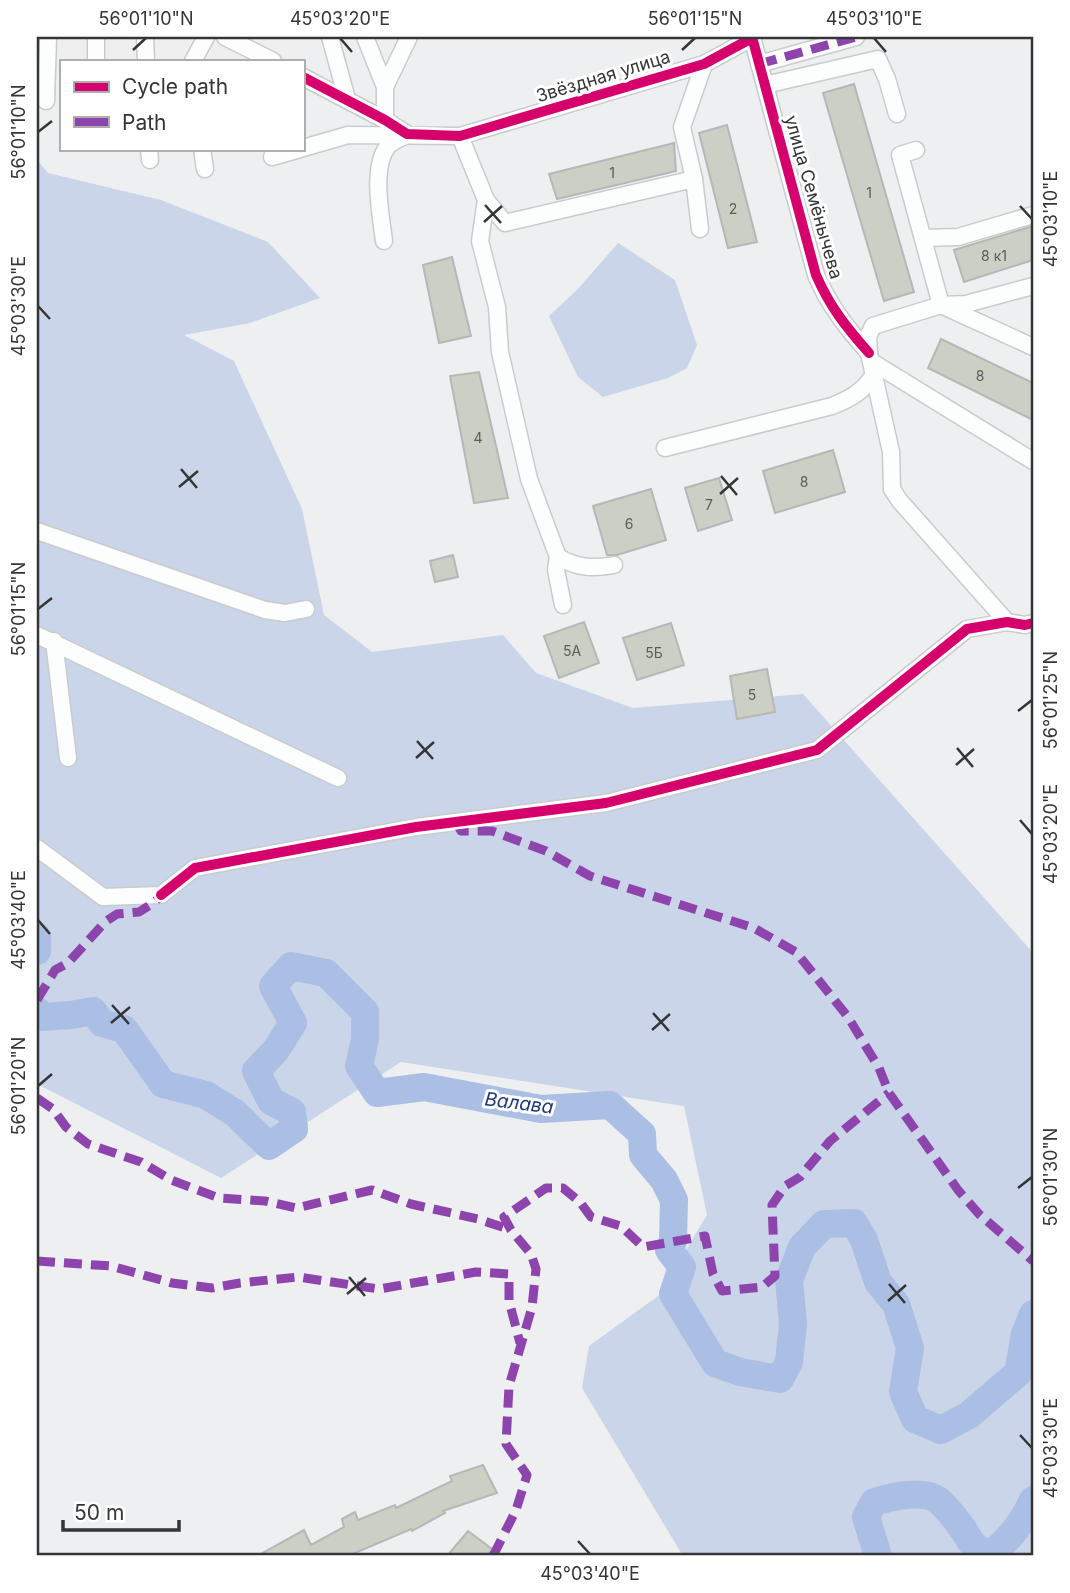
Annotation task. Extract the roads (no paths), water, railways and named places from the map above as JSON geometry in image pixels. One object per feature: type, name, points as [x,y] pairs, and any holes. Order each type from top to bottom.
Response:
[{"type":"street","points":[[46,101],[48,37]]},
{"type":"street","points":[[96,37],[96,60]]},
{"type":"street","points":[[145,37],[146,60]]},
{"type":"street","points":[[194,60],[206,37]]},
{"type":"street","points":[[225,37],[271,60]]},
{"type":"street","points":[[330,37],[347,99]]},
{"type":"street","points":[[365,37],[385,87],[385,120]]},
{"type":"street","points":[[385,87],[409,37]]},
{"type":"street","points":[[759,64],[856,37]]},
{"type":"street","name":"улица Семёнычева","points":[[752,38],[816,275],[839,319],[872,362]]},
{"type":"street","name":"Звёздная улица","points":[[304,147],[348,135],[460,136],[704,64],[752,38]]},
{"type":"street","points":[[765,85],[878,59],[897,114]]},
{"type":"street","points":[[701,229],[694,178],[682,127],[704,64]]},
{"type":"street","points":[[304,78],[407,134],[389,145],[381,160],[378,192],[384,241]]},
{"type":"street","points":[[460,136],[486,200],[505,223],[694,178]]},
{"type":"street","points":[[202,150],[205,169]]},
{"type":"street","name":"Звёздная улица","points":[[272,157],[295,150]]},
{"type":"street","points":[[916,150],[900,155],[941,305],[1033,348]]},
{"type":"street","points":[[486,200],[480,241],[497,307],[500,352],[529,479],[558,558],[556,570],[563,605]]},
{"type":"street","points":[[923,238],[958,237],[1033,215]]},
{"type":"street","points":[[1007,622],[892,489],[891,453],[868,337],[873,326],[941,305],[965,304],[1033,286]]},
{"type":"street","points":[[666,448],[832,406],[852,398],[867,387],[872,362]]},
{"type":"street","points":[[872,362],[1033,461]]},
{"type":"street","points":[[37,531],[265,610],[285,613],[306,609]]},
{"type":"street","points":[[558,558],[575,566],[592,569],[614,565]]},
{"type":"street","points":[[37,848],[103,897],[161,895],[195,868],[416,827],[607,803],[817,750],[967,629],[1007,622],[1025,625],[1033,623]]},
{"type":"street","points":[[37,635],[338,778]]},
{"type":"street","points":[[54,641],[68,758]]},
{"type":"waterway","name":"Валава","points":[[37,937],[37,951]]},
{"type":"waterway","name":"Валава","points":[[37,1011],[41,1017],[93,1011],[102,1023],[124,1029],[163,1084],[206,1095],[235,1113],[269,1146],[294,1129],[292,1112],[271,1101],[256,1071],[276,1050],[293,1023],[273,986],[291,966],[326,973],[365,1012],[365,1039],[359,1066],[377,1093],[424,1087],[541,1109],[610,1105],[642,1134],[643,1155],[664,1180],[674,1200],[673,1241],[669,1250],[682,1267],[673,1294],[715,1363],[740,1372],[780,1379],[789,1362],[793,1324],[789,1280],[802,1247],[824,1224],[854,1223],[864,1240],[878,1282],[896,1304],[910,1348],[903,1392],[915,1419],[941,1430],[969,1415],[1018,1373],[1025,1334],[1033,1314]]},
{"type":"waterway","name":"Валава","points":[[878,1556],[866,1517],[874,1502],[906,1495],[924,1495],[938,1500],[974,1546],[990,1555],[1015,1530],[1033,1500]]}]
